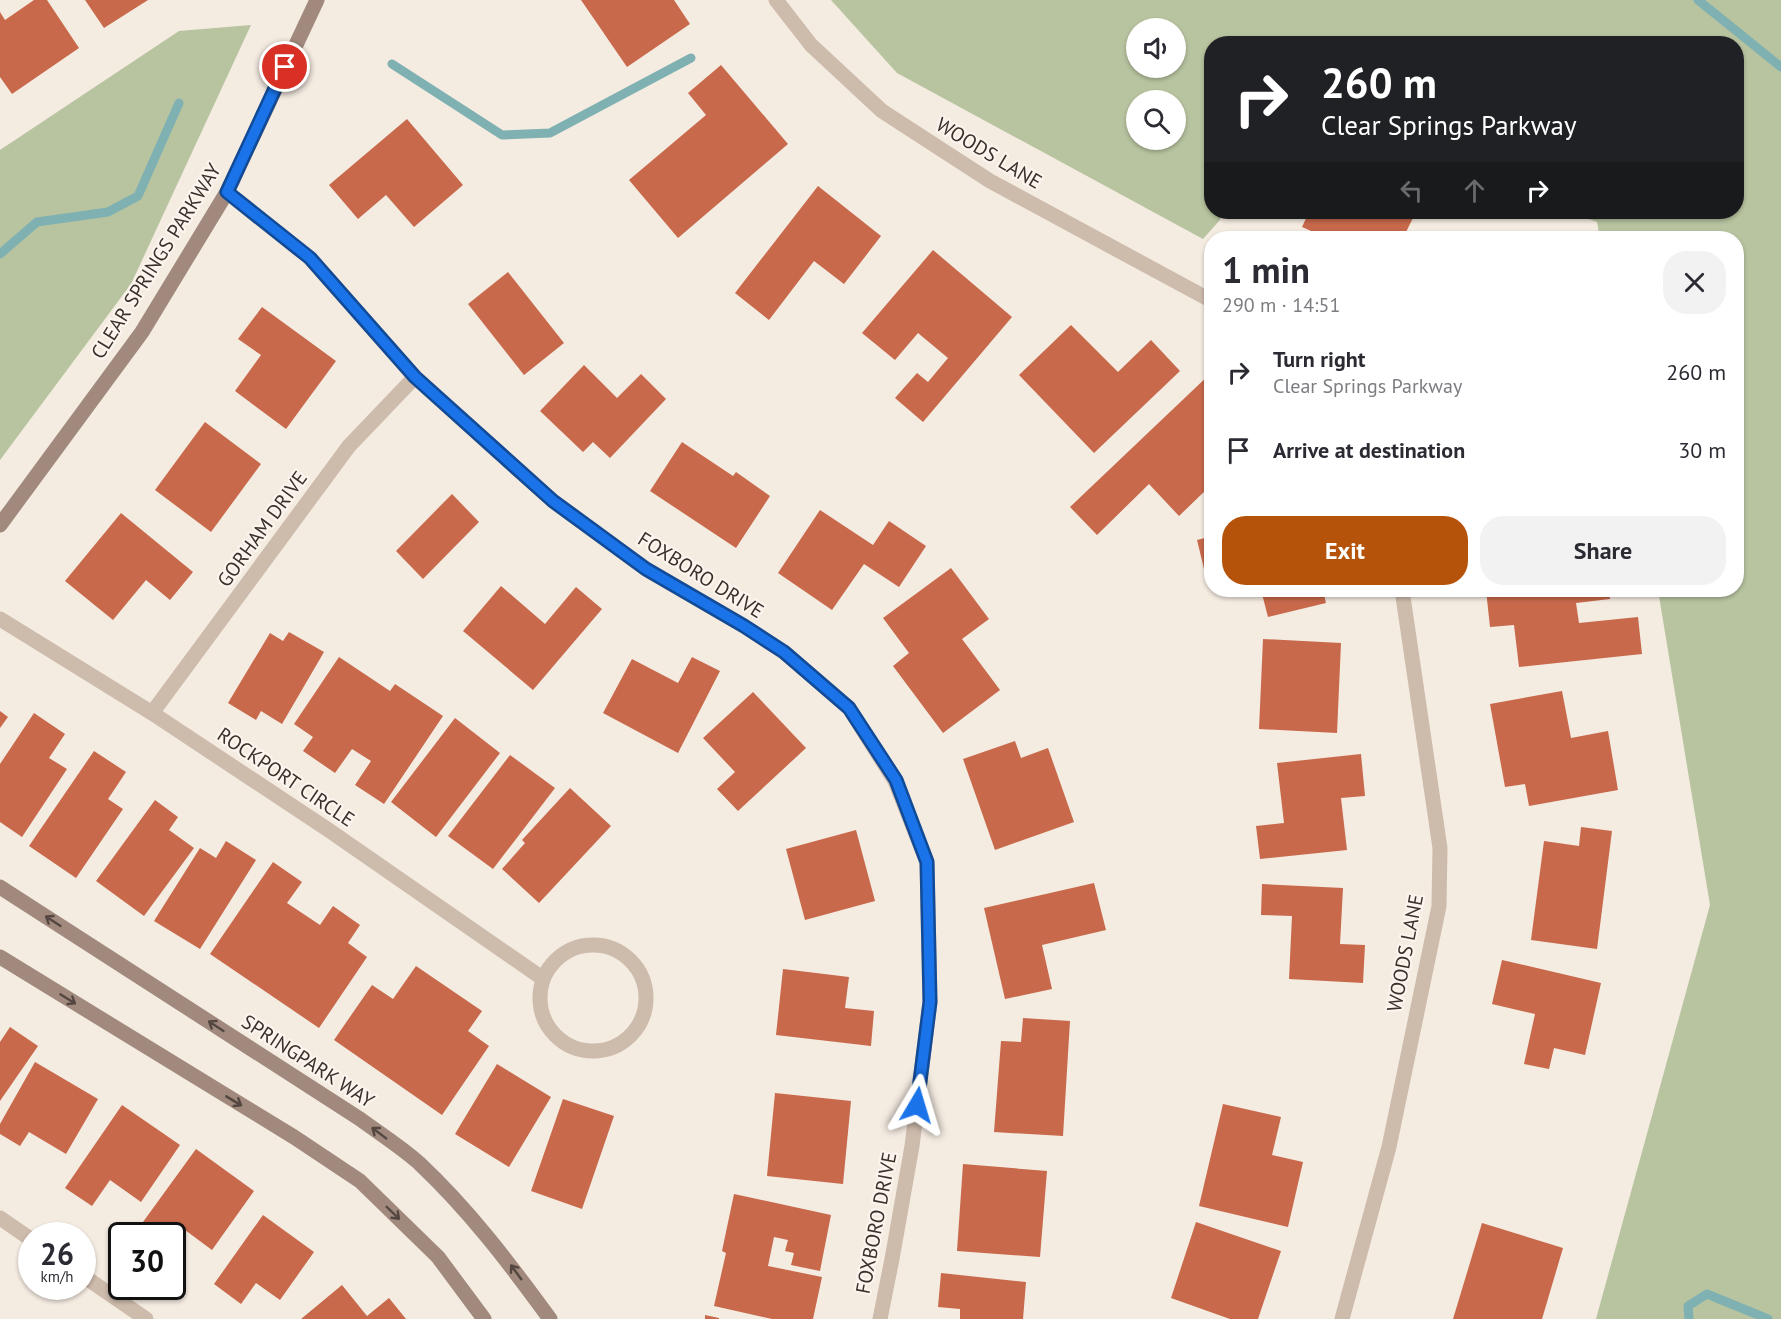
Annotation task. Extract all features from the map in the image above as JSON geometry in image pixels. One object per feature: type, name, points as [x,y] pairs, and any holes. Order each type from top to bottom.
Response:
[{"type":"street","name":"CLEAR SPRINGS PARKWAY","points":[[0,525],[142,332],[227,192],[316,0]]},
{"type":"street","name":"WOODS LANE","points":[[776,0],[811,45],[882,111],[990,181],[1204,297]]},
{"type":"street","name":"FOXBORO DRIVE","points":[[227,192],[310,258],[415,377],[553,501],[646,569],[744,626],[792,659],[849,708],[896,780],[927,862],[930,1002],[912,1146],[880,1319]]},
{"type":"street","name":"GORHAM DRIVE","points":[[152,713],[349,446],[415,377]]},
{"type":"street","name":"WOODS LANE","points":[[1342,1319],[1389,1148],[1439,906],[1440,848],[1403,597]]},
{"type":"street","name":"ROCKPORT CIRCLE","points":[[0,620],[152,713],[543,978]]},
{"type":"street","name":"SPRINGPARK WAY","points":[[0,887],[360,1119],[417,1161],[474,1221],[510,1264],[550,1319]]},
{"type":"street","points":[[580,945],[606,946],[629,958],[644,980],[646,1005],[637,1030],[617,1046],[591,1052],[567,1045],[548,1028],[539,1003],[543,978],[557,957],[580,945]]},
{"type":"street","points":[[0,957],[294,1137],[360,1181],[438,1257],[484,1319]]},
{"type":"street","points":[[0,1218],[18,1230]]},
{"type":"street","points":[[96,1285],[146,1319]]},
{"type":"green space","points":[[831,0],[1781,0],[1781,1319],[1596,1319],[1710,905],[1659,597],[1744,597],[1744,231],[1599,231],[1597,222],[1589,219],[1744,219],[1744,36],[1204,36],[1204,219],[1221,219],[1210,231],[1204,231],[1204,238],[897,73]]},
{"type":"green space","points":[[251,25],[131,284],[0,460],[0,150],[179,31]]},
{"type":"building","points":[[34,0],[47,0],[79,48],[12,94],[0,77],[0,12],[5,20]]},
{"type":"building","points":[[85,0],[148,0],[104,28]]},
{"type":"building","points":[[581,0],[674,0],[690,24],[627,67]]},
{"type":"building","points":[[721,65],[788,144],[678,238],[629,180],[706,115],[688,93]]},
{"type":"building","points":[[407,119],[463,185],[414,227],[386,195],[358,219],[329,185]]},
{"type":"building","points":[[818,186],[881,236],[844,284],[814,261],[769,320],[735,293]]},
{"type":"building","points":[[1306,219],[1412,219],[1406,231],[1311,231],[1302,227]]},
{"type":"building","points":[[933,250],[1012,317],[923,422],[895,398],[917,373],[928,382],[948,358],[918,333],[895,360],[862,333]]},
{"type":"building","points":[[508,272],[564,343],[524,375],[468,304]]},
{"type":"building","points":[[262,307],[336,361],[286,429],[235,391],[261,355],[238,339]]},
{"type":"building","points":[[1071,325],[1118,372],[1151,340],[1180,371],[1094,453],[1019,375]]},
{"type":"building","points":[[584,365],[617,398],[641,374],[666,399],[610,458],[593,442],[583,452],[540,411]]},
{"type":"building","points":[[1204,380],[1204,492],[1179,516],[1149,484],[1097,535],[1070,507]]},
{"type":"building","points":[[205,422],[261,464],[211,532],[155,490]]},
{"type":"building","points":[[682,442],[733,476],[736,472],[770,496],[736,548],[650,491]]},
{"type":"building","points":[[452,494],[479,522],[423,579],[396,551]]},
{"type":"building","points":[[820,510],[873,545],[889,521],[926,546],[899,587],[864,564],[832,610],[778,573]]},
{"type":"building","points":[[121,513],[193,572],[170,600],[146,580],[113,620],[65,581]]},
{"type":"building","points":[[1204,538],[1204,569],[1197,540]]},
{"type":"building","points":[[951,568],[989,619],[962,639],[1000,690],[943,733],[893,666],[909,653],[883,618]]},
{"type":"building","points":[[501,586],[545,624],[576,587],[602,609],[533,690],[463,631]]},
{"type":"building","points":[[1263,597],[1325,597],[1326,603],[1268,617]]},
{"type":"building","points":[[1487,597],[1610,597],[1610,599],[1576,603],[1579,623],[1638,617],[1642,654],[1519,667],[1514,625],[1490,627]]},
{"type":"building","points":[[289,632],[324,652],[282,724],[261,711],[256,720],[228,703],[270,633],[283,641]]},
{"type":"building","points":[[1263,639],[1341,643],[1337,733],[1259,729]]},
{"type":"building","points":[[339,657],[390,691],[395,684],[443,716],[384,804],[355,785],[371,761],[352,749],[335,773],[303,751],[313,737],[294,724]]},
{"type":"building","points":[[692,657],[720,671],[678,753],[603,713],[632,659],[678,683]]},
{"type":"building","points":[[1562,691],[1571,738],[1608,731],[1618,790],[1529,806],[1525,784],[1505,787],[1490,704]]},
{"type":"building","points":[[753,692],[806,748],[738,811],[717,789],[735,772],[703,738]]},
{"type":"building","points":[[0,711],[8,717],[0,728]]},
{"type":"building","points":[[34,713],[65,734],[49,758],[67,769],[22,837],[0,822],[0,764]]},
{"type":"building","points":[[455,718],[500,753],[436,837],[391,802]]},
{"type":"building","points":[[1015,741],[1021,758],[1048,748],[1074,822],[995,850],[963,759]]},
{"type":"building","points":[[94,751],[126,772],[108,799],[123,809],[76,878],[29,846]]},
{"type":"building","points":[[1361,754],[1365,796],[1341,798],[1347,850],[1260,859],[1256,826],[1284,823],[1277,763]]},
{"type":"building","points":[[510,755],[555,788],[493,869],[448,836]]},
{"type":"building","points":[[570,788],[611,826],[539,903],[502,869],[525,843],[522,840]]},
{"type":"building","points":[[155,800],[178,817],[169,830],[194,848],[144,916],[96,881]]},
{"type":"building","points":[[1581,827],[1612,831],[1597,949],[1531,940],[1544,841],[1579,846]]},
{"type":"building","points":[[856,830],[875,901],[805,920],[786,849]]},
{"type":"building","points":[[226,841],[256,860],[200,949],[154,921],[200,848],[216,858]]},
{"type":"building","points":[[273,862],[302,882],[287,903],[320,925],[333,906],[360,925],[348,943],[367,957],[319,1028],[210,954]]},
{"type":"building","points":[[1094,883],[1106,930],[1042,945],[1052,989],[1005,999],[984,908]]},
{"type":"building","points":[[1262,884],[1343,888],[1340,944],[1365,945],[1363,983],[1289,979],[1292,916],[1261,915]]},
{"type":"building","points":[[1502,960],[1601,983],[1585,1055],[1554,1048],[1549,1069],[1524,1064],[1535,1014],[1492,1004]]},
{"type":"building","points":[[416,966],[482,1011],[468,1031],[489,1046],[442,1115],[334,1040],[372,985],[393,999]]},
{"type":"building","points":[[783,969],[849,977],[845,1008],[874,1011],[871,1046],[776,1035]]},
{"type":"building","points":[[1023,1018],[1070,1021],[1063,1136],[994,1132],[1001,1041],[1021,1042]]},
{"type":"building","points":[[10,1027],[38,1046],[0,1101],[0,1042]]},
{"type":"building","points":[[35,1062],[98,1099],[66,1154],[29,1132],[20,1146],[0,1134],[0,1124]]},
{"type":"building","points":[[497,1064],[551,1097],[509,1167],[455,1134]]},
{"type":"building","points":[[775,1093],[851,1101],[843,1184],[767,1176]]},
{"type":"building","points":[[563,1099],[614,1116],[582,1209],[531,1191]]},
{"type":"building","points":[[1223,1104],[1281,1117],[1272,1155],[1303,1162],[1288,1227],[1199,1206]]},
{"type":"building","points":[[122,1105],[180,1145],[141,1202],[110,1180],[92,1206],[65,1188]]},
{"type":"building","points":[[196,1149],[254,1191],[212,1250],[186,1231],[186,1222],[143,1222]]},
{"type":"building","points":[[963,1164],[1047,1171],[1040,1257],[957,1251]]},
{"type":"building","points":[[734,1194],[831,1215],[820,1271],[791,1265],[794,1253],[785,1251],[788,1240],[774,1237],[768,1266],[822,1277],[813,1319],[772,1319],[714,1306],[726,1253],[722,1251]]},
{"type":"building","points":[[263,1215],[314,1252],[280,1300],[256,1283],[241,1304],[214,1284]]},
{"type":"building","points":[[1196,1222],[1281,1251],[1258,1319],[1230,1319],[1171,1298]]},
{"type":"building","points":[[1482,1223],[1563,1248],[1542,1319],[1453,1319]]},
{"type":"building","points":[[941,1273],[1026,1282],[1023,1319],[960,1319],[960,1309],[938,1307]]},
{"type":"building","points":[[342,1285],[367,1316],[389,1298],[406,1319],[301,1319]]},
{"type":"building","points":[[705,1315],[719,1318],[719,1319],[705,1319]]},
{"type":"waterway","points":[[1698,0],[1743,36]]},
{"type":"waterway","points":[[1744,37],[1781,67]]},
{"type":"waterway","points":[[392,64],[502,135],[550,133],[691,58]]},
{"type":"waterway","points":[[0,254],[37,222],[108,212],[138,196],[179,103]]},
{"type":"waterway","points":[[1689,1319],[1688,1306],[1707,1294],[1768,1319]]},
{"type":"route","points":[[285,67],[227,192],[310,258],[415,377],[553,501],[646,569],[784,652],[849,708],[896,780],[927,862],[930,1002],[917,1105]]}]
